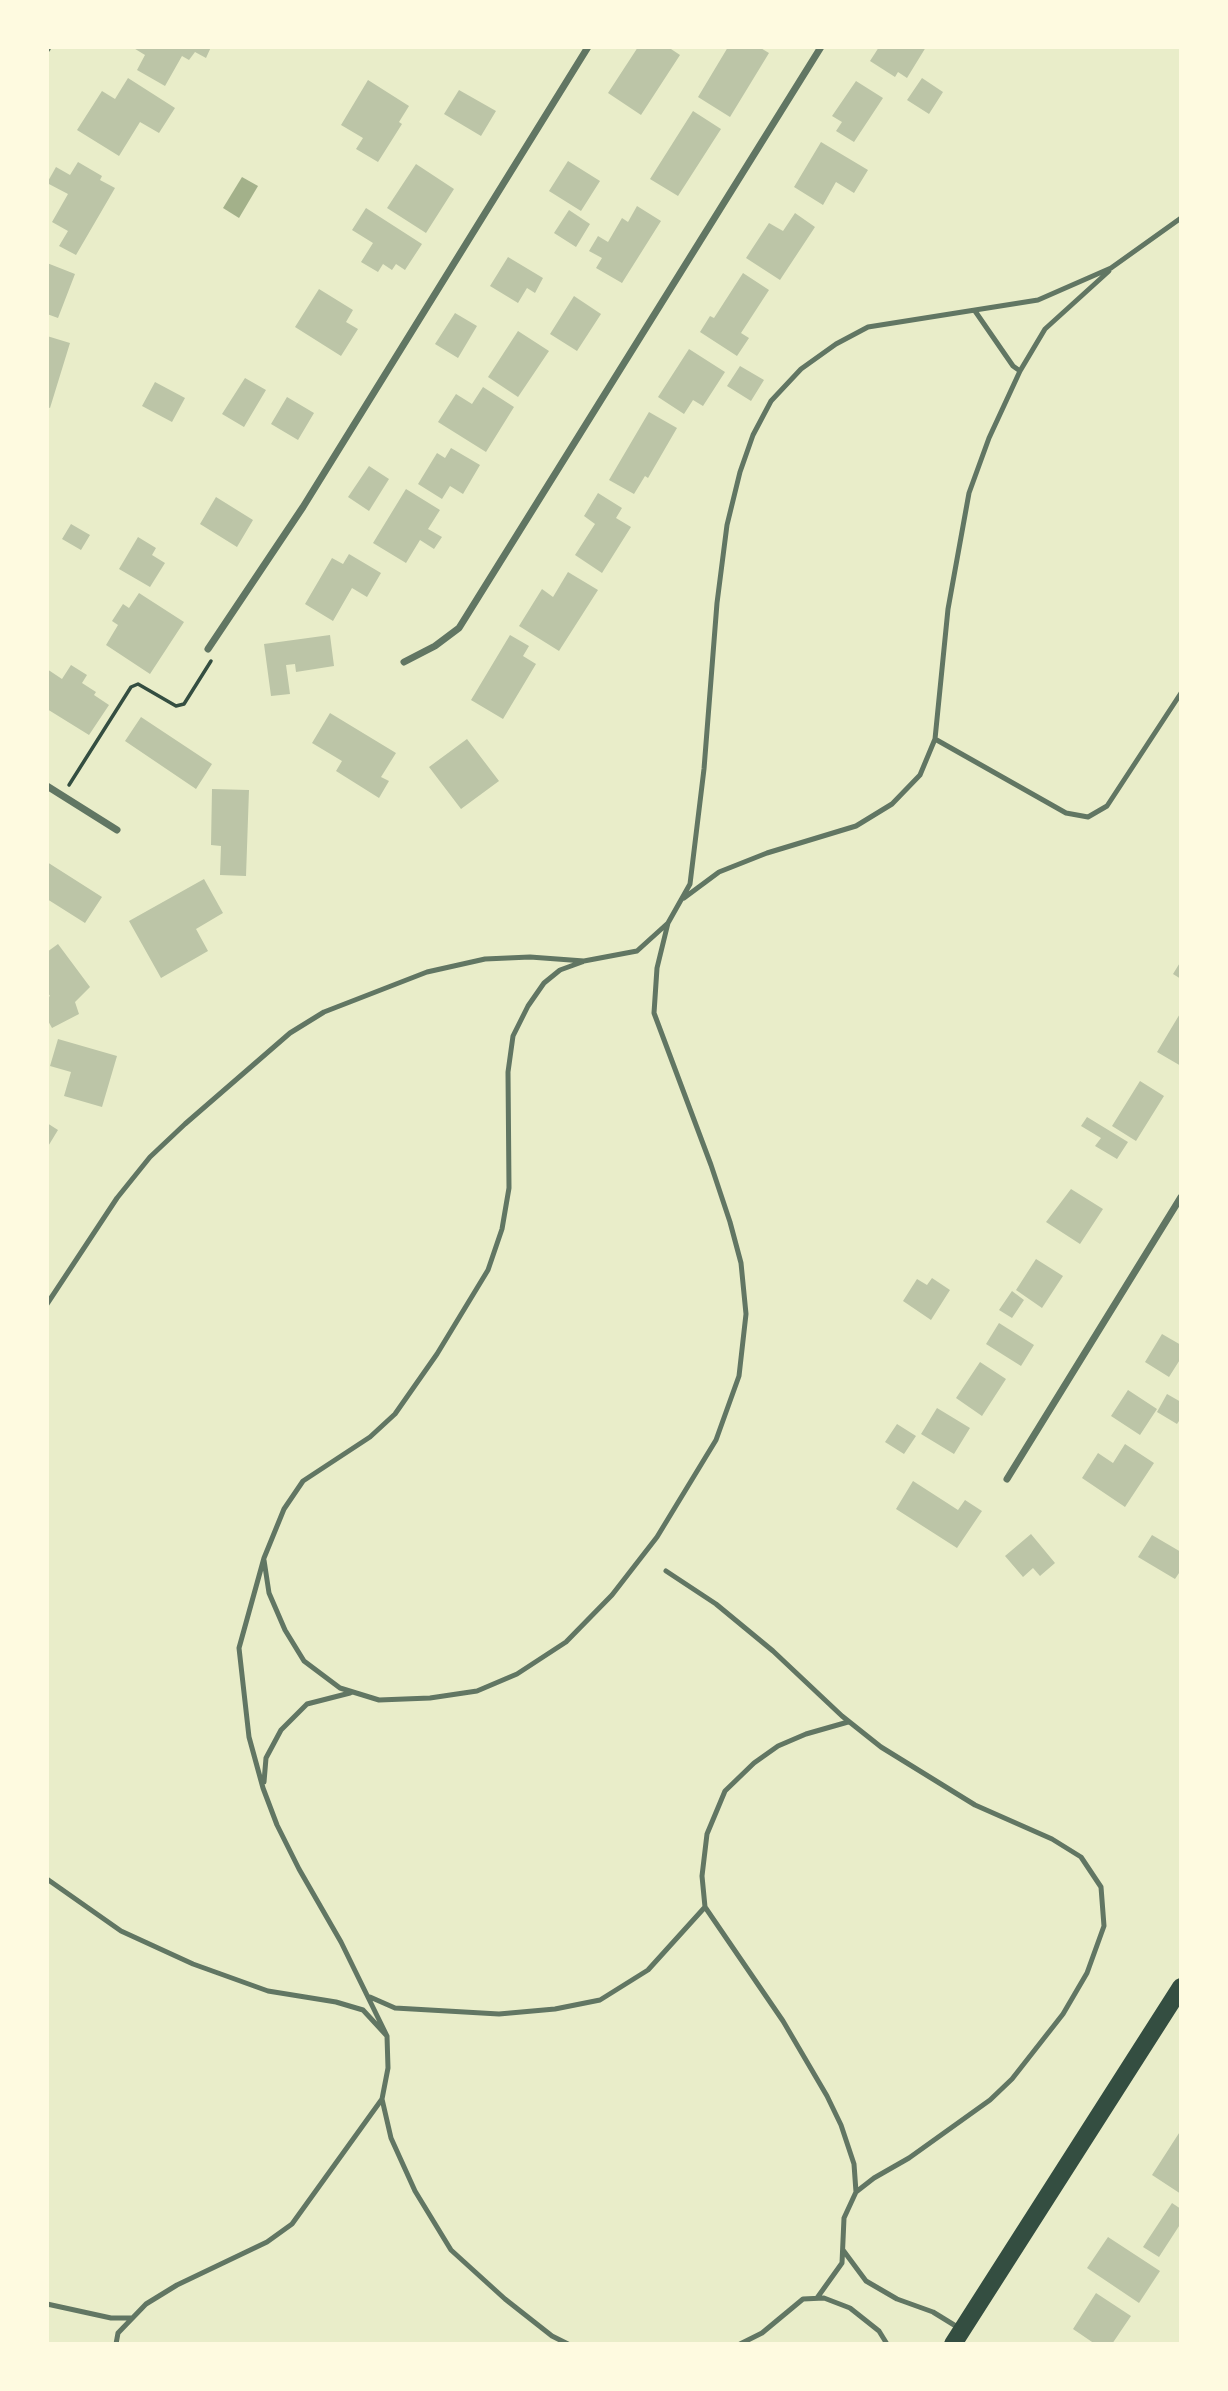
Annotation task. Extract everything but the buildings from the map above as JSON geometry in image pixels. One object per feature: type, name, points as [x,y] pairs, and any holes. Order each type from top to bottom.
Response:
[{"type":"main road","points":[[957,2337],[1181,1987]]},
{"type":"street","points":[[208,649],[303,507],[588,47]]},
{"type":"street","points":[[404,662],[435,646],[459,628],[821,47]]},
{"type":"street","points":[[47,786],[117,830]]},
{"type":"street","points":[[1007,1479],[1181,1197]]},
{"type":"lane","points":[[677,906],[690,892],[719,873],[767,853],[856,827],[892,804],[920,775],[935,739],[946,654],[948,609],[969,493],[989,438],[1020,371],[1045,329],[1111,268],[1181,218]]},
{"type":"lane","points":[[264,1558],[269,1593],[285,1630],[304,1661],[340,1688],[379,1700],[430,1698],[477,1690],[517,1674],[566,1642],[612,1595],[657,1537],[716,1440],[739,1376],[746,1314],[742,1276],[730,1222],[654,1013],[657,968],[668,923],[690,884],[704,769],[717,603],[727,525],[740,472],[753,435],[771,401],[802,369],[836,344],[868,327],[1038,300],[1111,268]]},
{"type":"lane","points":[[975,311],[1013,366],[1020,371]]},
{"type":"lane","points":[[935,739],[1066,813],[1088,817],[1107,806],[1181,693]]},
{"type":"lane","points":[[568,2344],[552,2336],[505,2299],[451,2250],[415,2191],[391,2138],[383,2099],[388,2068],[387,2036],[370,1997],[277,1825],[263,1788],[249,1737],[239,1648],[264,1558],[284,1508],[303,1482],[370,1437],[395,1414],[437,1354],[488,1270],[502,1229],[509,1188],[508,1072],[513,1036],[528,1006],[544,984],[560,970],[584,961],[637,951],[668,923]]},
{"type":"lane","points":[[47,1304],[117,1198],[150,1157],[290,1033],[324,1012],[426,972],[485,959],[530,957],[584,961]]},
{"type":"lane","points":[[666,1571],[716,1604],[773,1651],[848,1722],[881,1747],[975,1805],[1052,1839],[1081,1857],[1101,1887],[1104,1926],[1087,1973],[1055,2026],[1013,2079],[990,2100],[856,2192],[844,2218],[842,2263],[817,2298]]},
{"type":"lane","points":[[263,1788],[266,1758],[281,1730],[307,1704],[353,1692]]},
{"type":"lane","points":[[848,1722],[806,1734],[778,1746],[754,1763],[725,1791],[707,1834],[702,1876],[705,1907],[783,2021],[827,2096],[841,2125],[854,2164],[856,2192]]},
{"type":"lane","points":[[47,1879],[121,1931],[193,1964],[268,1991],[335,2002],[363,2010],[387,2036]]},
{"type":"lane","points":[[370,1997],[395,2008],[499,2014],[600,2000],[648,1970],[705,1907]]},
{"type":"lane","points":[[116,2344],[118,2333],[146,2304],[177,2285],[267,2242],[292,2224],[383,2099]]},
{"type":"lane","points":[[843,2250],[866,2281],[897,2299],[933,2312],[957,2337]]},
{"type":"lane","points":[[740,2344],[762,2333],[803,2299],[817,2298],[850,2308],[879,2331],[887,2344]]},
{"type":"lane","points":[[47,2304],[111,2318],[132,2318]]},
{"type":"path","points":[[62,795],[131,687],[138,684],[176,706],[184,704],[212,661],[208,649]]},
{"type":"shaded area","points":[[242,177],[258,186],[239,218],[223,208]]}]
